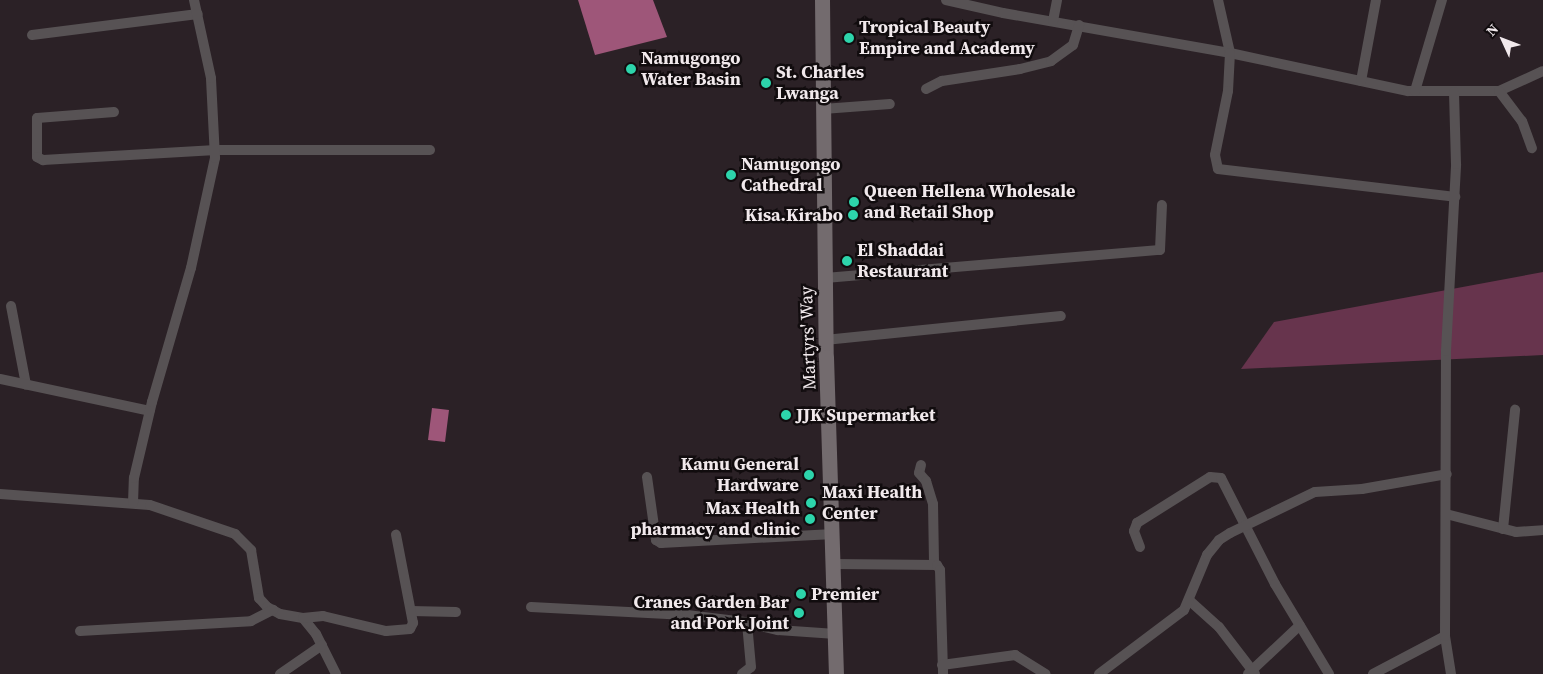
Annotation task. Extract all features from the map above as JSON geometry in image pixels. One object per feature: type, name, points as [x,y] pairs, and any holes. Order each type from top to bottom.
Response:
[{"type":"main road","name":"Martyrs' Way","points":[[822,0],[826,340],[834,534],[836,674]]},
{"type":"street","points":[[133,503],[134,478],[150,411],[191,268],[216,150],[212,78],[194,0]]},
{"type":"street","points":[[946,0],[1230,53],[1415,91],[1499,91],[1543,71]]},
{"type":"street","points":[[1054,21],[1057,0]]},
{"type":"street","points":[[1218,0],[1230,53],[1228,91],[1215,155],[1218,169],[1455,197]]},
{"type":"street","points":[[1361,81],[1376,0]]},
{"type":"street","points":[[1415,91],[1442,0]]},
{"type":"street","points":[[32,35],[198,14]]},
{"type":"street","points":[[926,88],[942,82],[1020,69],[1052,61],[1073,45],[1079,25]]},
{"type":"street","points":[[1499,91],[1522,121],[1532,148]]},
{"type":"street","points":[[1451,674],[1445,636],[1446,351],[1455,197],[1454,92]]},
{"type":"street","points":[[823,109],[890,104]]},
{"type":"street","points":[[114,112],[37,118],[37,157],[44,160],[216,150],[430,150]]},
{"type":"street","points":[[825,278],[1160,250],[1162,205]]},
{"type":"street","points":[[11,306],[26,385]]},
{"type":"street","points":[[826,340],[1061,316]]},
{"type":"street","points":[[0,379],[150,411]]},
{"type":"street","points":[[1503,529],[1515,410]]},
{"type":"street","points":[[921,465],[919,473],[926,481],[933,504],[934,563],[940,570],[942,670],[1015,655],[1046,674]]},
{"type":"street","points":[[1099,674],[1176,618],[1190,601],[1212,547],[1244,527],[1315,492],[1362,489],[1447,474]]},
{"type":"street","points":[[1140,547],[1134,531],[1137,523],[1215,476],[1225,482],[1244,527],[1329,674]]},
{"type":"street","points":[[647,477],[656,540],[661,543],[834,534]]},
{"type":"street","points":[[0,494],[133,503],[169,510],[243,540],[251,550],[260,598],[273,610],[303,618],[323,616],[401,632],[410,629],[413,623],[396,535]]},
{"type":"street","points":[[1446,514],[1503,529],[1543,530]]},
{"type":"street","points":[[834,564],[934,563]]},
{"type":"street","points":[[1190,601],[1219,627],[1252,673],[1300,625]]},
{"type":"street","points":[[531,606],[687,615],[747,623],[778,630],[836,634]]},
{"type":"street","points":[[80,630],[251,621],[273,610]]},
{"type":"street","points":[[411,611],[456,612]]},
{"type":"street","points":[[303,618],[322,645],[336,674]]},
{"type":"street","points":[[742,674],[751,667],[747,623]]},
{"type":"street","points":[[1373,674],[1445,636]]},
{"type":"street","points":[[280,674],[322,645]]},
{"type":"shaded area","points":[[578,0],[653,0],[667,37],[595,55]]},
{"type":"shaded area","points":[[1543,272],[1543,355],[1241,369],[1274,322]]},
{"type":"shaded area","points":[[432,408],[449,410],[445,442],[428,440]]},
{"type":"place","name":"Tropical Beauty Empire and Academy","points":[[849,38]]},
{"type":"place","name":"Namugongo Water Basin","points":[[631,69]]},
{"type":"place","name":"St. Charles Lwanga","points":[[766,83]]},
{"type":"place","name":"Namugongo Cathedral","points":[[731,175]]},
{"type":"place","name":"Queen Hellena Wholesale and Retail Shop","points":[[854,202]]},
{"type":"place","name":"Kisa.Kirabo","points":[[853,215]]},
{"type":"place","name":"El Shaddai Restaurant","points":[[847,261]]},
{"type":"place","name":"JJK Supermarket","points":[[786,415]]},
{"type":"place","name":"Kamu General Hardware","points":[[809,475]]},
{"type":"place","name":"Maxi Health Center","points":[[811,503]]},
{"type":"place","name":"Max Health pharmacy and clinic","points":[[810,519]]},
{"type":"place","name":"Premier","points":[[801,594]]},
{"type":"place","name":"Cranes Garden Bar and Pork Joint","points":[[799,613]]}]
